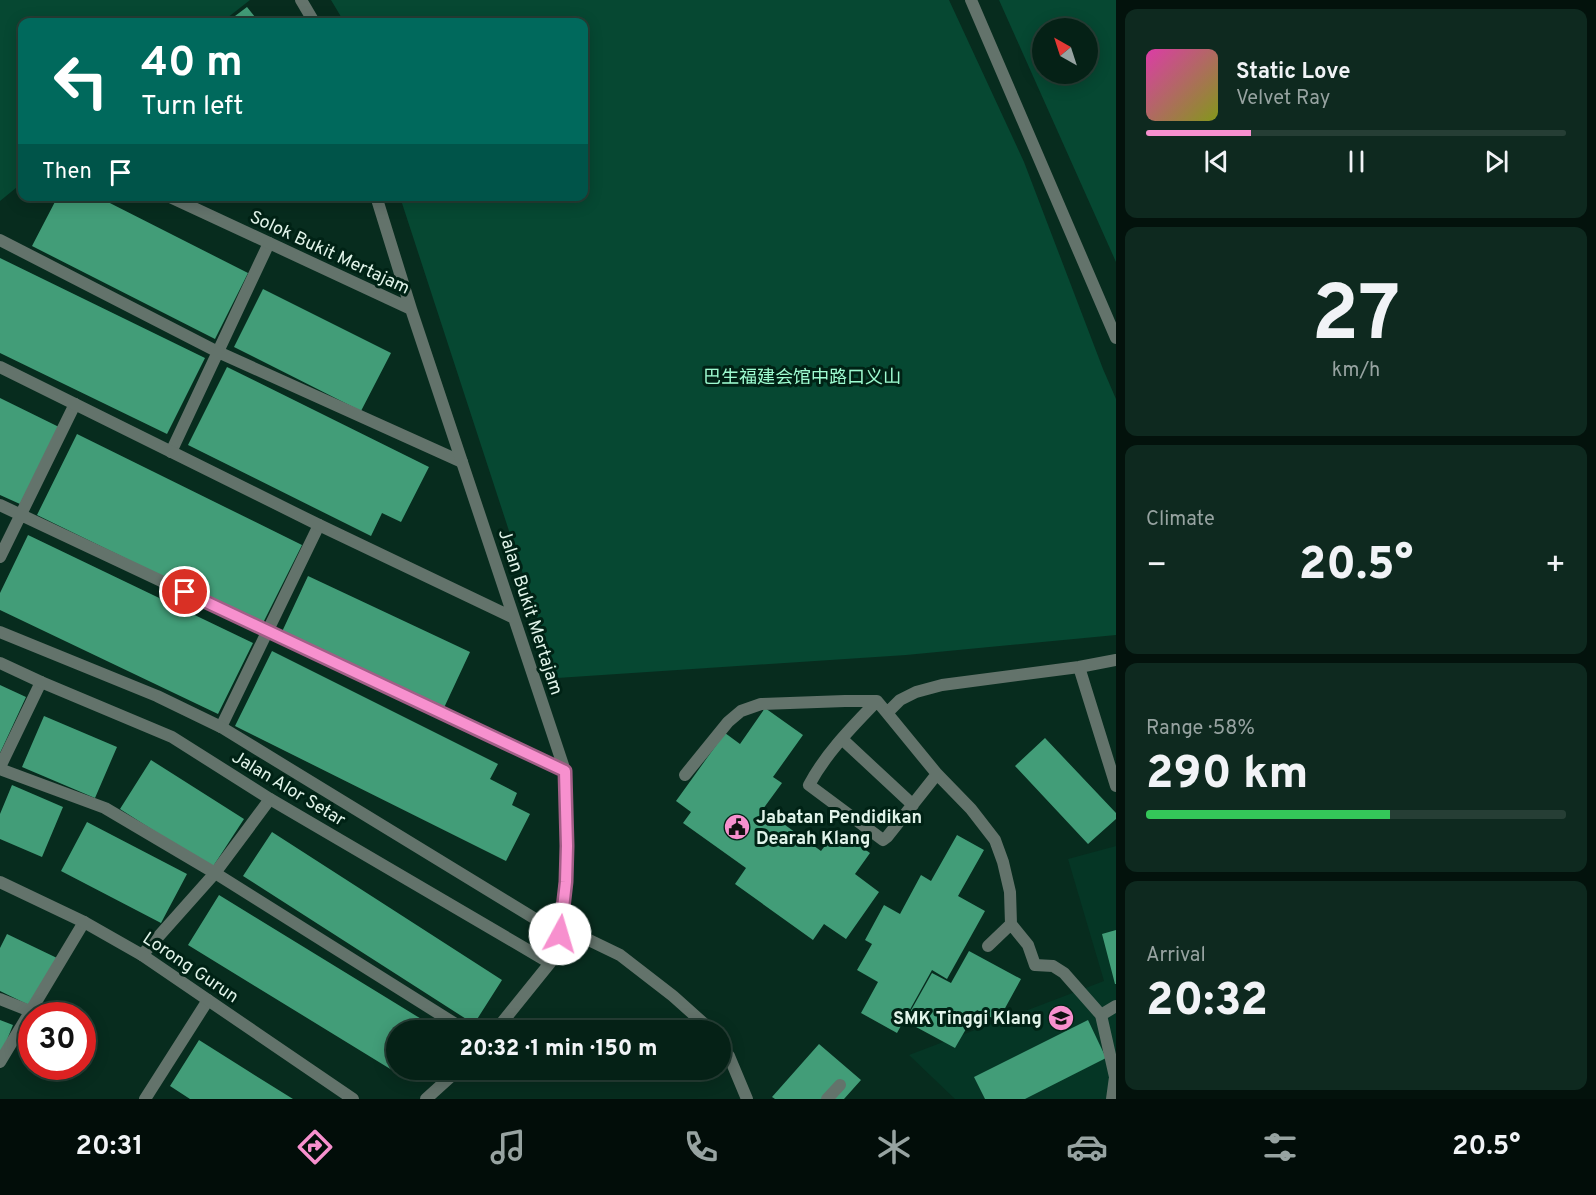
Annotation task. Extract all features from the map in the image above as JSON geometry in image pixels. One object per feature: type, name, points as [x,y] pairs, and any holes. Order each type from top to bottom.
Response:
[{"type":"street","points":[[301,0],[312,18]]},
{"type":"street","points":[[970,0],[1116,338]]},
{"type":"street","name":"Solok Bukit Mertajam","points":[[179,201],[411,309]]},
{"type":"street","name":"Jalan Bukit Mertajam","points":[[378,201],[411,309],[565,771],[566,882],[560,930],[550,963],[504,1020]]},
{"type":"street","points":[[0,240],[218,352],[462,462]]},
{"type":"street","points":[[171,452],[269,243]]},
{"type":"street","points":[[0,367],[319,525],[514,618]]},
{"type":"street","points":[[0,557],[75,404]]},
{"type":"street","points":[[0,505],[565,771]]},
{"type":"street","points":[[221,727],[319,525]]},
{"type":"street","points":[[0,632],[157,696],[221,727],[560,930],[620,955],[700,1020]]},
{"type":"street","points":[[887,713],[900,700],[916,692],[942,686],[1116,660]]},
{"type":"street","name":"Jalan Alor Setar","points":[[0,663],[172,737],[270,799],[550,963]]},
{"type":"street","points":[[1079,667],[1116,786]]},
{"type":"street","points":[[41,682],[0,768],[105,808],[215,873],[449,1020]]},
{"type":"street","points":[[877,701],[995,840],[1004,862],[1010,892],[1011,924],[1028,945],[1035,965],[1053,966],[1064,973],[1101,1015],[1115,1077],[1112,1099]]},
{"type":"street","points":[[877,701],[825,758],[809,785],[883,840],[937,774]]},
{"type":"street","points":[[685,775],[728,722],[741,711],[761,704],[877,701]]},
{"type":"street","points":[[842,739],[913,805]]},
{"type":"street","points":[[142,955],[215,873],[270,799]]},
{"type":"street","name":"Lorong Gurun","points":[[0,882],[84,922],[142,955],[353,1099]]},
{"type":"street","points":[[35,1002],[84,922]]},
{"type":"street","points":[[988,946],[1011,924]]},
{"type":"street","points":[[0,999],[18,1006]]},
{"type":"street","points":[[150,1097],[208,999]]},
{"type":"street","points":[[1101,1015],[1116,1006]]},
{"type":"street","points":[[0,1062],[18,1031]]},
{"type":"street","points":[[731,1061],[747,1099]]},
{"type":"street","points":[[426,1099],[447,1080]]},
{"type":"street","points":[[827,1099],[840,1085]]},
{"type":"shaded area","name":"SMK Tinggi Klang","points":[[1116,846],[1116,1099],[955,1099],[909,1055],[1104,981],[1068,859]]},
{"type":"green space","points":[[0,0],[250,0],[227,18],[18,18],[18,186],[0,201]]},
{"type":"green space","name":"巴生福建会馆中路口义山","points":[[331,0],[949,0],[1024,162],[1116,399],[1116,635],[906,655],[557,678],[401,201],[588,201],[588,18],[341,18]]},
{"type":"green space","points":[[999,0],[1116,0],[1116,262],[1037,84],[1098,84],[1098,18],[1032,18],[1032,74]]},
{"type":"building","points":[[247,7],[256,18],[232,18]]},
{"type":"building","points":[[55,201],[106,201],[248,273],[215,339],[32,246]]},
{"type":"building","points":[[0,258],[205,358],[167,434],[0,353]]},
{"type":"building","points":[[263,289],[391,353],[361,411],[234,347]]},
{"type":"building","points":[[227,367],[429,467],[401,522],[382,513],[371,536],[188,445]]},
{"type":"building","points":[[0,398],[59,427],[20,504],[0,495]]},
{"type":"building","points":[[77,434],[302,545],[262,625],[37,515]]},
{"type":"building","points":[[28,535],[253,643],[218,714],[0,610],[0,593]]},
{"type":"building","points":[[308,576],[470,652],[442,712],[280,636]]},
{"type":"building","points":[[272,651],[498,764],[490,779],[517,793],[512,805],[530,814],[506,861],[235,726]]},
{"type":"building","points":[[0,685],[26,697],[0,753]]},
{"type":"building","name":"Jabatan Pendidikan Dearah Klang","points":[[765,708],[803,735],[773,777],[782,783],[763,809],[821,851],[837,830],[870,853],[855,874],[879,892],[846,939],[824,924],[813,940],[735,884],[746,868],[683,823],[691,812],[676,801],[725,733],[740,744]]},
{"type":"building","points":[[44,716],[117,747],[95,798],[22,767]]},
{"type":"building","points":[[1045,738],[1116,813],[1116,819],[1088,844],[1015,766]]},
{"type":"building","points":[[151,760],[244,819],[212,868],[120,809]]},
{"type":"building","points":[[12,785],[63,807],[42,857],[0,839],[0,814]]},
{"type":"building","points":[[87,822],[187,874],[161,923],[61,871]]},
{"type":"building","points":[[272,832],[502,980],[477,1020],[468,1020],[243,876]]},
{"type":"building","points":[[957,835],[984,850],[958,896],[985,911],[947,979],[932,970],[897,1033],[861,1013],[878,982],[857,970],[872,944],[865,940],[884,905],[900,914],[921,875],[931,881]]},
{"type":"building","points":[[219,895],[423,1020],[386,1020],[386,1066],[188,945]]},
{"type":"building","points":[[1116,930],[1116,984],[1115,984],[1102,934]]},
{"type":"building","points":[[7,934],[57,958],[35,1002],[23,1002],[0,991],[0,948]]},
{"type":"building","points":[[969,951],[1021,979],[998,1021],[977,1010],[955,1048],[905,1021],[932,973],[951,983]]},
{"type":"building","points":[[0,1020],[13,1025],[0,1057]]},
{"type":"building","points":[[1088,1020],[1106,1058],[1025,1099],[985,1099],[974,1077]]},
{"type":"building","points":[[199,1040],[293,1099],[190,1099],[170,1086]]},
{"type":"building","points":[[819,1044],[861,1080],[844,1099],[775,1099],[772,1097]]},
{"type":"place","name":"Jabatan Pendidikan Dearah Klang","points":[[737,827]]},
{"type":"place","name":"SMK Tinggi Klang","points":[[1061,1018]]},
{"type":"route","points":[[185,592],[565,771],[566,882],[560,934]]}]
